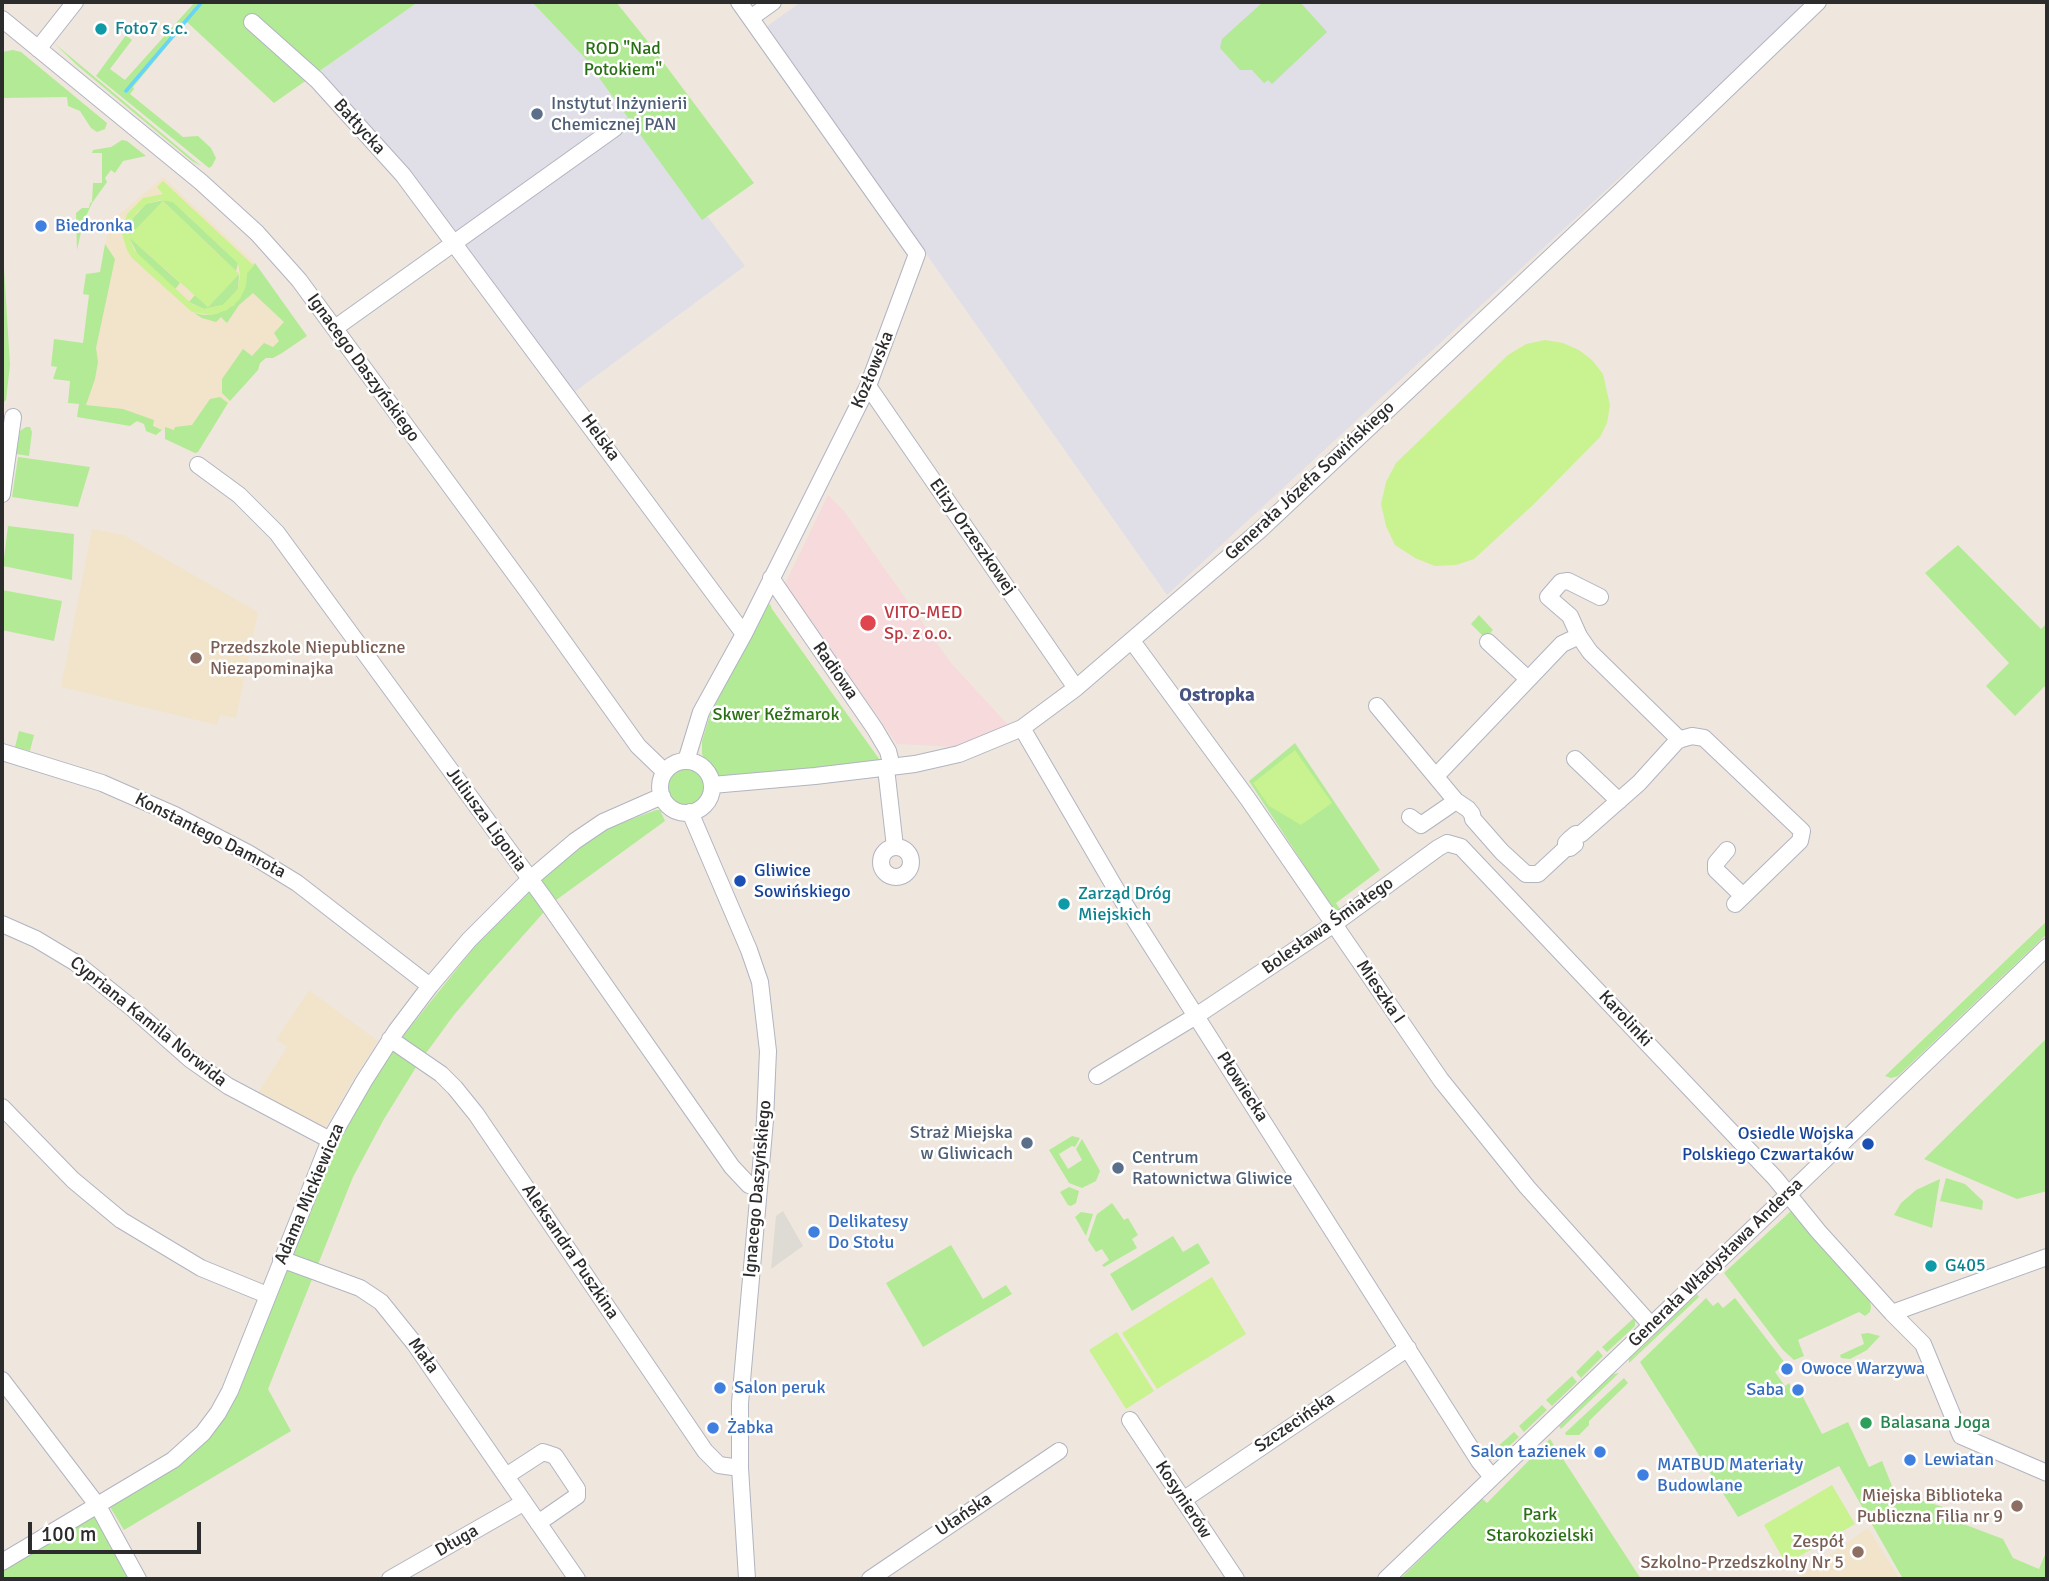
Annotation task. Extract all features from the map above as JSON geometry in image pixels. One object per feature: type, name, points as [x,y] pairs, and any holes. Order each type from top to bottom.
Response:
[{"type":"street","points":[[38,49],[75,2]]},
{"type":"street","name":"Kozłowska","points":[[686,761],[701,712],[744,634],[868,386],[918,254],[739,2]]},
{"type":"street","points":[[752,17],[774,2]]},
{"type":"street","name":"Generała Józefa Sowińskiego","points":[[712,785],[889,768],[959,754],[1022,728],[1076,688],[1260,530],[1818,2]]},
{"type":"street","name":"Ignacego Daszyńskiego","points":[[2,19],[201,181],[257,233],[335,328],[638,746],[665,772]]},
{"type":"street","name":"Bałtycka","points":[[252,22],[317,80],[403,175],[454,243]]},
{"type":"street","points":[[2,38],[23,38]]},
{"type":"street","points":[[335,328],[615,128]]},
{"type":"street","name":"Helska","points":[[454,243],[744,634]]},
{"type":"street","name":"Elizy Orzeszkowej","points":[[868,386],[1076,688]]},
{"type":"street","points":[[2,494],[13,416]]},
{"type":"street","name":"Juliusza Ligonia","points":[[198,465],[248,503],[277,533],[529,880],[732,1167],[750,1185],[759,1188]]},
{"type":"street","name":"Radiowa","points":[[771,578],[888,751],[895,847]]},
{"type":"street","points":[[1600,597],[1568,581],[1561,583],[1548,597],[1570,616],[1579,636],[1599,662],[1680,740]]},
{"type":"street","points":[[1436,776],[1562,644],[1579,636]]},
{"type":"street","name":"Mieszka I","points":[[1132,641],[1226,768],[1441,1080],[1527,1187],[1651,1325]]},
{"type":"street","points":[[1488,642],[1528,679]]},
{"type":"street","points":[[1377,706],[1458,803],[1465,806],[1473,819],[1526,874],[1538,874],[1566,848],[1570,848],[1579,840],[1581,834],[1619,801],[1680,740],[1692,736],[1704,737],[1802,831],[1800,841],[1739,900],[1716,870],[1716,863],[1727,850]]},
{"type":"street","name":"Płowiecka","points":[[1022,728],[1124,903],[1479,1461],[1492,1476]]},
{"type":"street","name":"Konstantego Damrota","points":[[2,752],[102,783],[175,815],[248,853],[297,883],[430,986]]},
{"type":"street","points":[[1575,759],[1619,801]]},
{"type":"street","points":[[686,761],[701,765],[707,771],[712,785],[708,801],[690,812],[673,809],[662,796],[661,779],[665,772],[678,762],[686,761]]},
{"type":"street","name":"Adama Mickiewicza","points":[[2,1562],[173,1460],[204,1433],[230,1391],[330,1140],[390,1039],[430,986],[494,912],[529,880],[575,841],[603,822],[662,796]]},
{"type":"street","points":[[1410,817],[1421,825],[1458,803]]},
{"type":"street","name":"Ignacego Daszyńskiego","points":[[690,812],[749,950],[760,982],[764,1007],[768,1084],[741,1373],[740,1468],[747,1579]]},
{"type":"street","name":"Bolesława Śmiałego","points":[[1097,1076],[1196,1016],[1334,924],[1438,848],[1447,843],[1461,847]]},
{"type":"street","name":"Karolinki","points":[[1461,847],[1775,1178],[1787,1194],[1823,1225],[1892,1312],[1923,1344],[1961,1436],[2047,1473]]},
{"type":"street","points":[[1492,879],[1511,860]]},
{"type":"street","name":"Cypriana Kamila Norwida","points":[[2,924],[36,939],[76,963],[191,1060],[228,1087],[330,1140]]},
{"type":"street","name":"Generała Władysława Andersa","points":[[1386,1579],[2047,947]]},
{"type":"street","name":"Aleksandra Puszkina","points":[[390,1039],[441,1074],[455,1088],[476,1114],[705,1451],[719,1465],[740,1468]]},
{"type":"street","points":[[2,1107],[74,1180],[121,1220],[201,1268],[267,1295]]},
{"type":"street","points":[[1892,1312],[2047,1257]]},
{"type":"street","name":"Mała","points":[[281,1259],[360,1288],[382,1302],[414,1343],[576,1579]]},
{"type":"street","name":"Szczecińska","points":[[1183,1500],[1408,1348]]},
{"type":"street","points":[[2,1380],[98,1506],[138,1579]]},
{"type":"street","name":"Kosynierów","points":[[1130,1420],[1236,1579]]},
{"type":"street","name":"Ułańska","points":[[870,1579],[1059,1451]]},
{"type":"street","points":[[506,1476],[543,1452],[555,1456],[577,1489],[577,1496],[538,1523]]},
{"type":"street","name":"Długa","points":[[390,1579],[523,1503]]},
{"type":"shaded area","points":[[418,2],[532,2],[584,57],[702,219],[707,216],[745,266],[573,393],[453,230],[317,73]]},
{"type":"shaded area","points":[[801,2],[1810,2],[1167,595],[766,27]]},
{"type":"shaded area","points":[[163,177],[255,263],[307,336],[282,353],[260,363],[258,370],[228,403],[200,449],[163,430],[129,419],[78,411],[109,223]]},
{"type":"shaded area","name":"VITO-MED Sp. z o.o.","points":[[828,495],[844,511],[951,663],[1011,728],[955,747],[897,744],[785,584]]},
{"type":"shaded area","points":[[92,529],[124,535],[258,612],[236,718],[220,715],[217,725],[61,687]]},
{"type":"shaded area","points":[[309,990],[378,1041],[325,1129],[256,1096],[287,1047],[276,1040]]},
{"type":"shaded area","points":[[783,1211],[803,1246],[771,1269],[776,1216]]},
{"type":"shaded area","name":"Zespół Szkolno-Przedszkolny Nr 5","points":[[1868,1528],[1900,1579],[1796,1579],[1801,1575]]},
{"type":"green space","points":[[195,2],[418,2],[274,103],[187,22],[130,94],[183,137],[198,136],[211,148],[216,158],[209,168],[96,76],[126,35],[132,40],[110,69],[125,80]]},
{"type":"green space","name":"ROD \"Nad Potokiem\"","points":[[532,2],[616,2],[754,183],[702,220],[584,57]]},
{"type":"green space","points":[[1263,2],[1300,2],[1327,32],[1272,84],[1268,80],[1264,83],[1252,70],[1240,70],[1220,48],[1222,39]]},
{"type":"green space","points":[[54,43],[201,166],[78,66]]},
{"type":"green space","points":[[2,52],[21,52],[107,123],[105,129],[97,132],[91,128],[80,111],[68,106],[67,97],[2,98]]},
{"type":"green space","points":[[122,140],[146,156],[123,161],[115,173],[111,170],[105,178],[107,182],[92,203],[83,223],[77,250],[76,213],[82,208],[89,208],[93,183],[102,183],[102,153],[92,153],[93,150],[111,147]]},
{"type":"green space","points":[[163,181],[254,266],[247,273],[246,286],[240,299],[227,310],[212,315],[192,312],[132,258],[127,250],[122,234],[127,214],[143,198],[163,194],[157,187]],"holes":[[[160,200],[173,202],[238,263],[240,275],[238,289],[223,305],[204,309],[192,304],[134,250],[130,238],[208,307],[239,274],[163,201],[129,236],[130,225],[136,213],[146,204]]]},
{"type":"green space","points":[[164,200],[173,202],[238,263],[236,271],[163,201],[129,237],[132,219],[146,204]]},
{"type":"green space","points":[[2,236],[10,365],[6,400],[2,404]]},
{"type":"green space","points":[[129,237],[180,283],[175,289],[138,255]]},
{"type":"green space","points":[[105,244],[115,259],[96,348],[98,362],[95,379],[86,405],[123,409],[154,420],[153,426],[162,430],[156,435],[146,431],[144,424],[137,421],[130,426],[77,417],[79,404],[68,403],[70,381],[53,379],[57,367],[51,366],[54,339],[83,343],[89,295],[83,294],[86,274],[100,272]]},
{"type":"green space","points":[[255,263],[307,336],[282,353],[260,363],[258,370],[230,401],[222,393],[222,379],[243,349],[252,356],[264,343],[273,347],[279,341],[274,333],[284,322],[253,293],[239,305],[227,323],[221,317],[216,322],[194,313],[216,314],[234,305],[244,290],[247,273]]},
{"type":"green space","points":[[239,274],[238,289],[223,305],[204,309],[189,302],[195,295],[208,307]]},
{"type":"green space","points":[[1545,340],[1563,343],[1579,350],[1592,360],[1603,374],[1610,405],[1607,423],[1600,437],[1534,504],[1474,559],[1456,565],[1435,566],[1415,558],[1395,545],[1386,526],[1381,504],[1386,482],[1396,463],[1508,355],[1526,344]]},
{"type":"green space","points":[[220,397],[228,403],[198,452],[165,439],[165,427],[174,430],[175,427],[192,425],[210,399]]},
{"type":"green space","points":[[30,427],[32,432],[29,456],[16,454],[20,431]]},
{"type":"green space","points":[[18,457],[90,467],[78,507],[12,497]]},
{"type":"green space","points":[[8,526],[74,534],[72,580],[3,566]]},
{"type":"green space","points":[[1958,545],[2041,629],[2047,623],[2047,684],[2015,716],[1986,686],[2009,663],[1925,573]]},
{"type":"green space","points":[[2,590],[62,601],[54,641],[2,630]]},
{"type":"green space","name":"Skwer Kežmarok","points":[[770,604],[882,763],[714,779],[702,754],[702,741],[710,715],[764,608]]},
{"type":"green space","points":[[1479,615],[1493,630],[1485,638],[1471,624]]},
{"type":"green space","points":[[19,731],[34,735],[30,751],[15,747]]},
{"type":"green space","points":[[1295,743],[1380,870],[1336,903],[1340,909],[1337,911],[1333,909],[1249,781]]},
{"type":"green space","points":[[1295,750],[1332,803],[1301,825],[1269,806],[1253,783]]},
{"type":"green space","points":[[686,769],[699,774],[704,787],[699,800],[686,805],[673,800],[668,787],[673,774]]},
{"type":"green space","points":[[660,810],[665,821],[552,903],[488,975],[418,1064],[384,1119],[353,1177],[268,1389],[291,1431],[124,1530],[110,1507],[189,1457],[205,1441],[336,1144],[369,1085],[399,1041],[501,914],[537,880],[600,831]]},
{"type":"green space","points":[[2047,921],[2047,934],[1898,1076],[1885,1076]]},
{"type":"green space","points":[[2047,1038],[2047,1191],[2017,1199],[1924,1159]]},
{"type":"green space","points":[[1072,1136],[1080,1138],[1075,1147],[1072,1146],[1059,1154],[1068,1169],[1082,1160],[1076,1149],[1082,1139],[1100,1171],[1096,1181],[1082,1188],[1069,1183],[1049,1150]]},
{"type":"green space","points":[[1946,1178],[1965,1184],[1983,1201],[1982,1210],[1940,1201]]},
{"type":"green space","points":[[1940,1179],[1932,1228],[1894,1215],[1901,1203],[1916,1190]]},
{"type":"green space","points":[[1069,1187],[1079,1191],[1076,1203],[1071,1206],[1060,1192]]},
{"type":"green space","points":[[1112,1203],[1124,1220],[1128,1218],[1138,1235],[1132,1239],[1137,1248],[1104,1267],[1102,1265],[1109,1260],[1102,1249],[1096,1252],[1088,1240],[1097,1214]]},
{"type":"green space","points":[[1791,1211],[1869,1295],[1871,1307],[1865,1316],[1859,1312],[1798,1340],[1804,1356],[1794,1360],[1783,1350],[1724,1273]]},
{"type":"green space","points":[[1081,1212],[1093,1214],[1086,1236],[1075,1217]]},
{"type":"green space","points":[[1173,1236],[1183,1252],[1198,1243],[1210,1263],[1132,1311],[1110,1274]]},
{"type":"green space","points":[[951,1245],[983,1299],[1006,1285],[1012,1294],[923,1347],[886,1283]]},
{"type":"green space","points":[[1212,1277],[1246,1334],[1157,1389],[1122,1333]]},
{"type":"green space","points":[[1697,1294],[1699,1297],[1629,1363],[1629,1359]]},
{"type":"green space","points":[[1706,1298],[1713,1306],[1718,1302],[1723,1308],[1735,1298],[1785,1363],[1775,1372],[1785,1386],[1789,1383],[1796,1397],[1802,1395],[1822,1434],[1848,1422],[1869,1467],[1882,1461],[1894,1491],[1943,1507],[1945,1517],[2003,1539],[2013,1558],[2039,1569],[2047,1550],[2047,1579],[1903,1579],[1839,1466],[1738,1517],[1640,1362]]},
{"type":"green space","points":[[1635,1317],[1635,1326],[1607,1352],[1602,1347]]},
{"type":"green space","points":[[1117,1332],[1154,1391],[1126,1409],[1089,1350]]},
{"type":"green space","points":[[1861,1334],[1880,1336],[1867,1350],[1850,1359],[1841,1358],[1840,1355],[1864,1344]]},
{"type":"green space","points":[[1598,1350],[1603,1356],[1581,1378],[1576,1372]]},
{"type":"green space","points":[[1619,1373],[1561,1429],[1559,1426],[1613,1374]]},
{"type":"green space","points":[[1572,1376],[1577,1382],[1552,1406],[1546,1400]]},
{"type":"green space","points":[[1624,1378],[1628,1383],[1589,1421],[1589,1425],[1579,1435],[1566,1435],[1565,1433]]},
{"type":"green space","points":[[1542,1405],[1547,1410],[1524,1432],[1519,1426]]},
{"type":"green space","points":[[1514,1432],[1519,1437],[1495,1459],[1485,1458]]},
{"type":"green space","name":"Park Starokozielski","points":[[1550,1439],[1641,1579],[1400,1579],[1482,1498],[1487,1503]]},
{"type":"green space","points":[[1832,1485],[1855,1524],[1786,1564],[1764,1525]]},
{"type":"green space","points":[[95,1515],[130,1579],[2,1579],[2,1569]]},
{"type":"waterway","points":[[126,91],[202,2]]},
{"type":"place","name":"Foto7 s.c.","points":[[101,29]]},
{"type":"place","name":"Instytut Inżynierii Chemicznej PAN","points":[[537,114]]},
{"type":"place","name":"Biedronka","points":[[41,226]]},
{"type":"place","name":"VITO-MED Sp. z o.o.","points":[[868,623]]},
{"type":"place","name":"Przedszkole Niepubliczne Niezapominajka","points":[[196,658]]},
{"type":"place","name":"Gliwice Sowińskiego","points":[[740,881]]},
{"type":"place","name":"Zarząd Dróg Miejskich","points":[[1064,904]]},
{"type":"place","name":"Straż Miejska w Gliwicach","points":[[1027,1143]]},
{"type":"place","name":"Osiedle Wojska Polskiego Czwartaków","points":[[1868,1144]]},
{"type":"place","name":"Centrum Ratownictwa Gliwice","points":[[1118,1168]]},
{"type":"place","name":"Delikatesy Do Stołu","points":[[814,1232]]},
{"type":"place","name":"G405","points":[[1931,1266]]},
{"type":"place","name":"Owoce Warzywa","points":[[1787,1369]]},
{"type":"place","name":"Salon peruk","points":[[720,1388]]},
{"type":"place","name":"Saba","points":[[1798,1390]]},
{"type":"place","name":"Balasana Joga","points":[[1866,1423]]},
{"type":"place","name":"Żabka","points":[[713,1428]]},
{"type":"place","name":"Salon Łazienek","points":[[1600,1452]]},
{"type":"place","name":"Lewiatan","points":[[1910,1460]]},
{"type":"place","name":"MATBUD Materiały Budowlane","points":[[1643,1475]]},
{"type":"place","name":"Miejska Biblioteka Publiczna Filia nr 9","points":[[2017,1506]]},
{"type":"place","name":"Zespół Szkolno-Przedszkolny Nr 5","points":[[1858,1552]]},
{"type":"district","name":"Ostropka","points":[[1217,696]]}]
